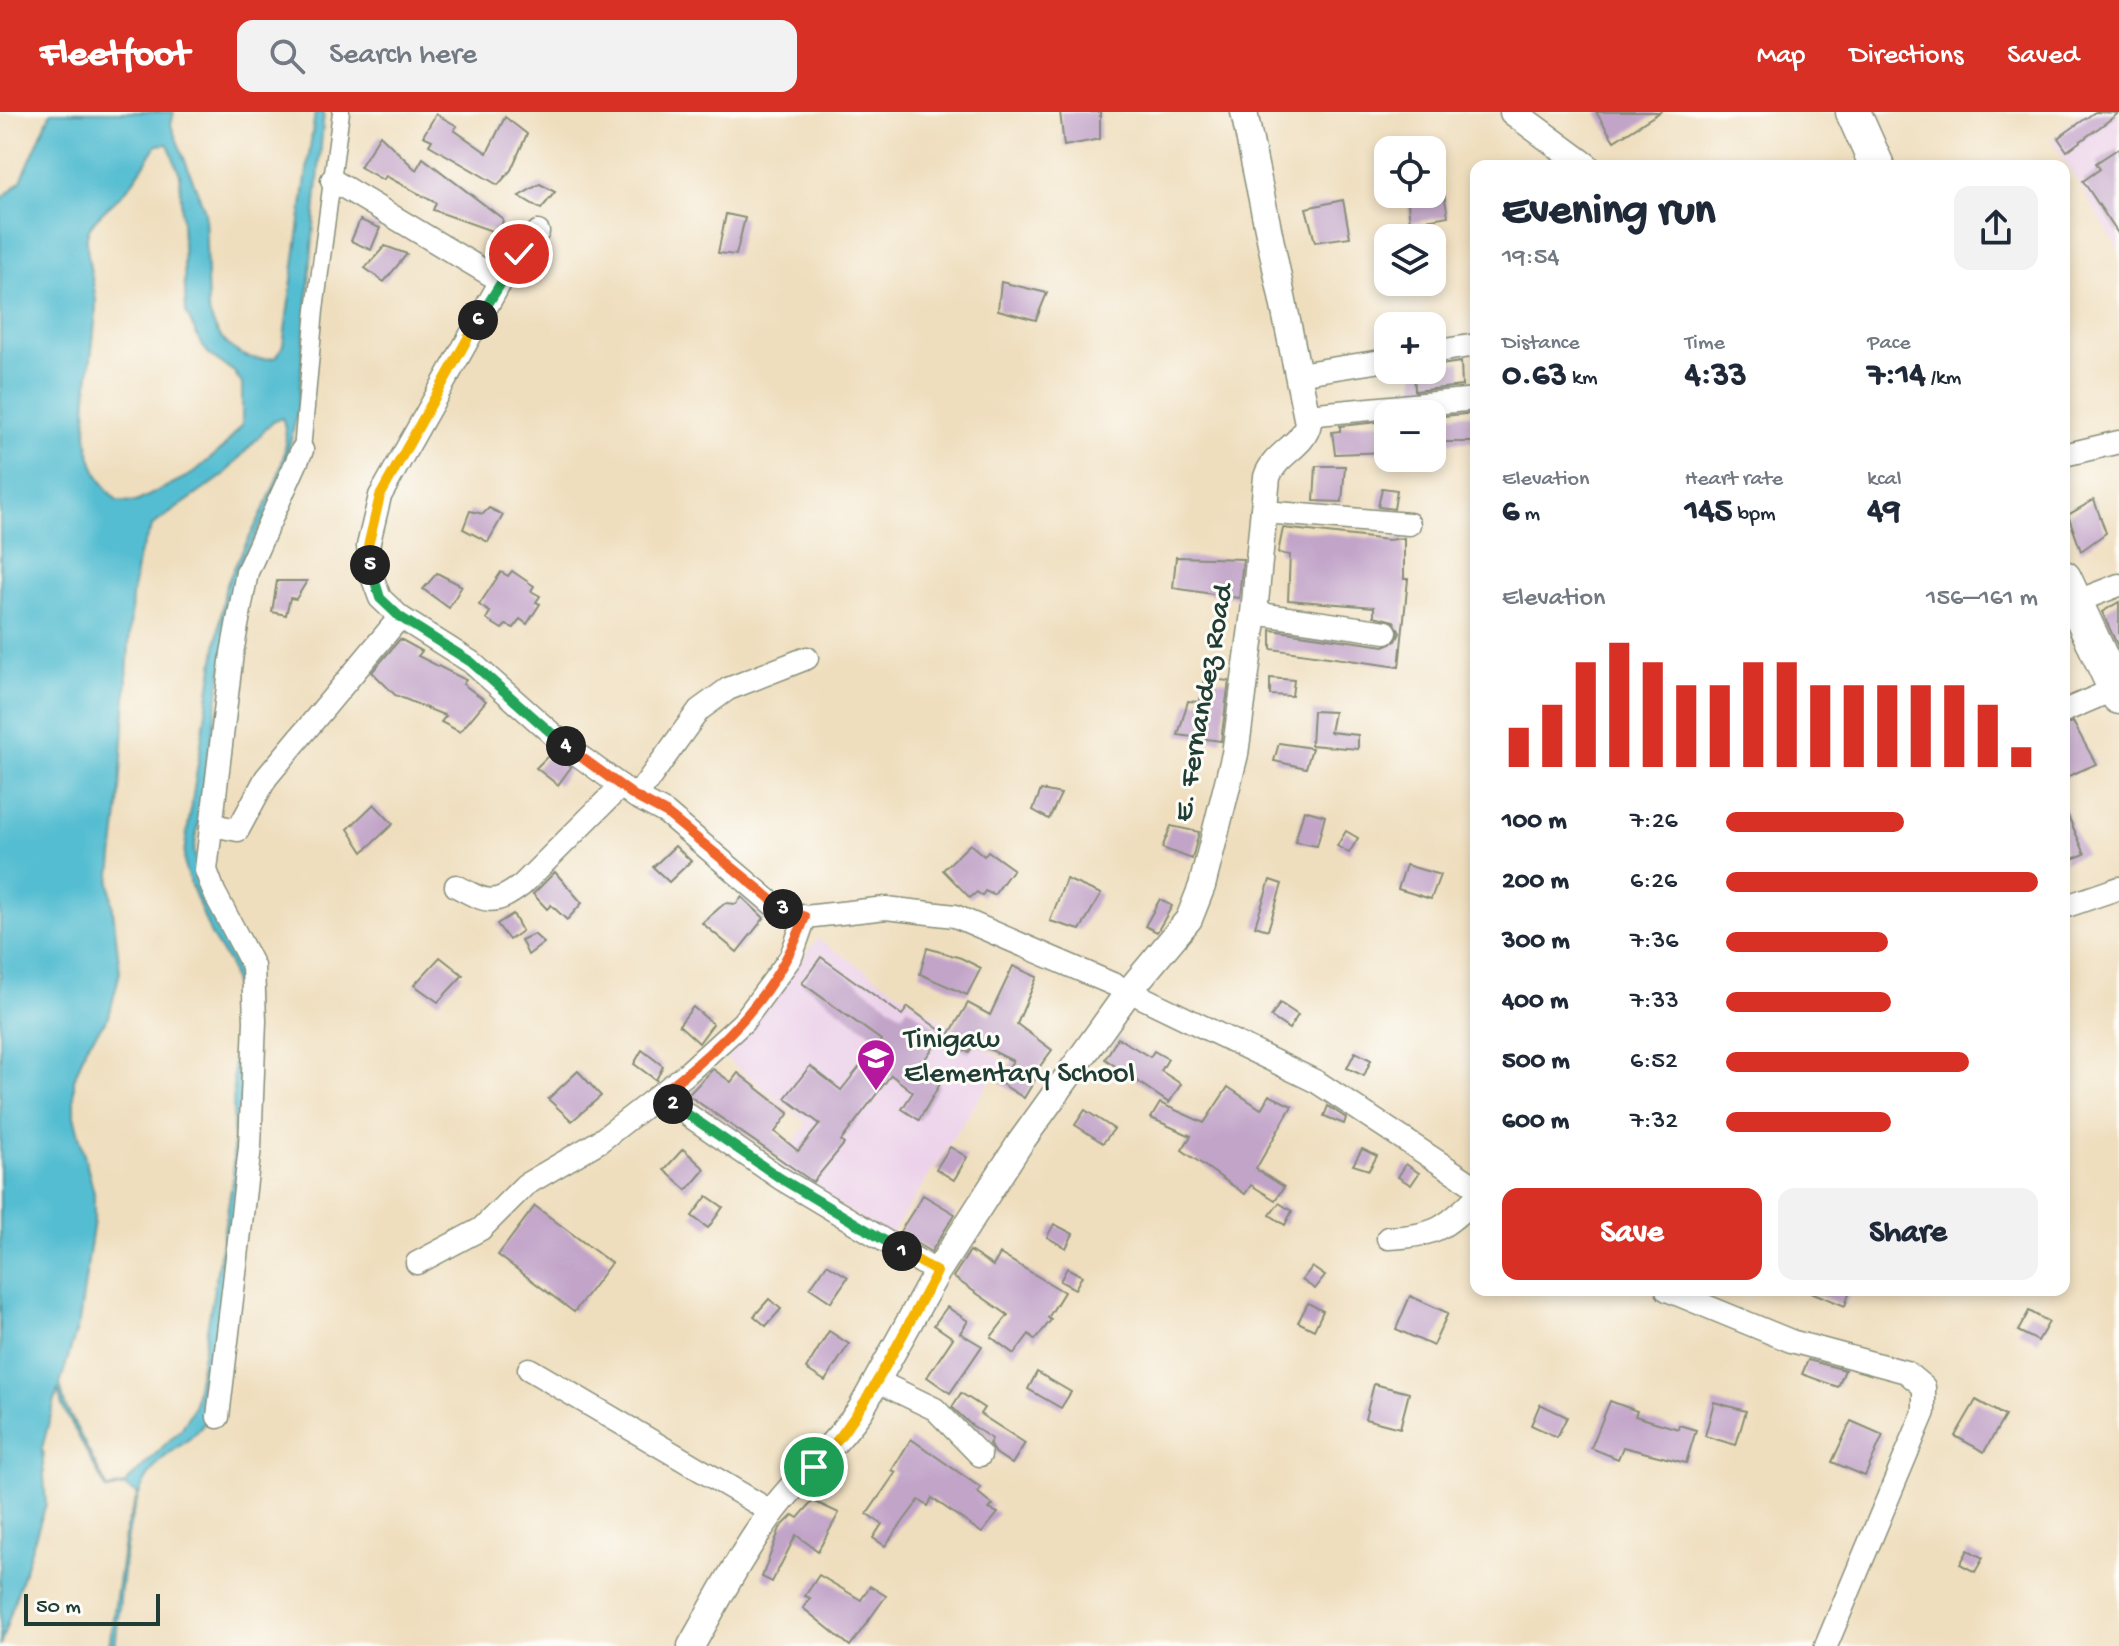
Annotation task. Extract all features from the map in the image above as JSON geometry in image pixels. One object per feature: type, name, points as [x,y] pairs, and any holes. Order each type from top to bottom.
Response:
[{"type":"main road","points":[[1853,112],[1874,160]]},
{"type":"main road","points":[[2070,590],[2117,693]]},
{"type":"street","points":[[218,1417],[250,1147],[255,1021],[253,966],[214,892],[206,870],[232,653],[247,572],[302,450],[341,112]]},
{"type":"street","points":[[1244,112],[1247,140],[1307,415],[1470,400]]},
{"type":"street","points":[[1513,112],[1578,160]]},
{"type":"street","points":[[332,180],[501,281]]},
{"type":"street","points":[[538,232],[501,281],[380,496],[368,546],[370,571],[380,598],[400,617],[471,662],[567,747],[628,792],[666,813],[775,906],[805,917],[886,908],[955,916],[1129,991],[1317,1082],[1470,1183]]},
{"type":"street","points":[[1446,350],[1470,346]]},
{"type":"street","points":[[1298,374],[1374,362]]},
{"type":"street","name":"E. Fernandez Road","points":[[691,1646],[772,1512],[797,1480],[840,1440],[877,1381],[937,1272],[1045,1106],[1129,991],[1189,919],[1202,886],[1235,754],[1270,466],[1302,438],[1307,431],[1307,415]]},
{"type":"street","points":[[2070,454],[2119,442]]},
{"type":"street","points":[[1265,512],[1409,524]]},
{"type":"street","points":[[2070,590],[2119,585]]},
{"type":"street","points":[[1254,613],[1386,632]]},
{"type":"street","points":[[212,825],[238,830],[266,778],[400,617]]},
{"type":"street","points":[[456,886],[485,901],[504,898],[628,792],[699,710],[728,689],[807,658]]},
{"type":"street","points":[[2070,709],[2117,693]]},
{"type":"street","points":[[2070,905],[2119,888]]},
{"type":"street","points":[[417,1263],[481,1229],[525,1185],[600,1141],[743,1022],[791,957],[805,917]]},
{"type":"street","points":[[659,1095],[780,1178],[937,1272]]},
{"type":"street","points":[[1388,1238],[1435,1233],[1454,1221],[1470,1204]]},
{"type":"street","points":[[1682,1296],[1791,1341],[1906,1372],[1924,1387],[1924,1412],[1826,1646]]},
{"type":"street","points":[[529,1369],[772,1512]]},
{"type":"street","points":[[877,1381],[935,1409],[980,1455]]},
{"type":"shaded area","points":[[2080,112],[2114,112],[2119,118],[2119,250],[2070,170],[2070,160],[2064,160],[2052,140]]},
{"type":"shaded area","name":"Tinigaw Elementary School","points":[[818,939],[1003,1061],[890,1236],[777,1167],[807,1123],[724,1057]]},
{"type":"water","points":[[51,112],[174,112],[171,125],[205,211],[208,309],[212,321],[225,341],[242,354],[264,359],[277,357],[283,345],[315,112],[324,112],[298,408],[279,493],[238,568],[194,851],[201,881],[243,962],[251,996],[243,1174],[213,1406],[199,1429],[159,1462],[141,1489],[129,1531],[115,1646],[109,1646],[126,1528],[138,1494],[124,1486],[107,1490],[62,1406],[58,1389],[42,1448],[46,1504],[0,1646],[0,200],[21,181]],"holes":[[[168,144],[180,175],[186,312],[201,344],[210,355],[234,372],[242,384],[242,425],[223,448],[192,474],[136,502],[118,501],[101,481],[91,459],[87,433],[86,407],[96,302],[87,236],[93,223],[126,190],[157,145]],[[282,418],[286,437],[276,481],[225,590],[184,853],[185,869],[211,935],[229,964],[234,984],[233,1177],[194,1406],[182,1428],[124,1485],[108,1489],[65,1405],[60,1384],[79,1322],[94,1220],[94,1193],[74,1116],[74,1080],[86,1047],[109,1016],[120,972],[110,883],[119,806],[132,597],[139,554],[153,525],[223,476],[273,421]]]},
{"type":"building","points":[[1060,112],[1100,112],[1100,139],[1064,146]]},
{"type":"building","points":[[1596,112],[1660,112],[1614,141]]},
{"type":"building","points":[[2095,112],[2119,113],[2067,151],[2058,138]]},
{"type":"building","points":[[436,114],[457,126],[454,130],[487,153],[505,117],[527,134],[511,170],[498,185],[429,145],[432,140],[423,136]]},
{"type":"building","points":[[380,135],[416,170],[423,158],[503,219],[500,234],[433,210],[436,203],[386,176],[383,180],[360,167]]},
{"type":"building","points":[[2119,148],[2119,235],[2083,181],[2100,169],[2096,163]]},
{"type":"building","points":[[540,184],[555,192],[541,209],[519,196]]},
{"type":"building","points":[[1343,200],[1350,237],[1315,242],[1306,208]]},
{"type":"building","points":[[1446,205],[1448,216],[1410,223],[1408,208],[1446,208]]},
{"type":"building","points":[[726,214],[745,218],[736,255],[718,253]]},
{"type":"building","points":[[360,220],[380,228],[371,250],[351,241]]},
{"type":"building","points":[[385,246],[407,254],[384,282],[365,268]]},
{"type":"building","points":[[1001,282],[1047,293],[1036,320],[998,310]]},
{"type":"building","points":[[1461,362],[1462,386],[1415,391],[1415,384],[1446,384],[1446,364]]},
{"type":"building","points":[[1470,414],[1470,442],[1446,442],[1446,416]]},
{"type":"building","points":[[1374,422],[1374,453],[1335,454],[1332,432],[1340,431],[1340,426]]},
{"type":"building","points":[[1316,466],[1345,466],[1342,502],[1314,501]]},
{"type":"building","points":[[1382,488],[1397,490],[1394,509],[1378,507]]},
{"type":"building","points":[[2094,500],[2106,533],[2081,551],[2070,514]]},
{"type":"building","points":[[489,508],[503,515],[488,542],[463,529],[470,511],[483,514]]},
{"type":"building","points":[[1283,528],[1388,540],[1404,538],[1404,579],[1408,579],[1399,667],[1271,649],[1271,630],[1384,646],[1396,641],[1400,633],[1394,621],[1374,616],[1374,607],[1288,600],[1290,555],[1278,553]]},
{"type":"building","points":[[1176,557],[1243,559],[1239,598],[1173,588]]},
{"type":"building","points":[[512,571],[534,586],[531,591],[540,596],[536,602],[540,604],[527,624],[520,619],[514,628],[506,625],[502,629],[486,619],[490,612],[479,605],[501,572],[508,576]]},
{"type":"building","points":[[437,573],[462,586],[449,608],[423,589]]},
{"type":"building","points":[[277,581],[307,581],[296,599],[290,598],[286,615],[272,612]]},
{"type":"building","points":[[2119,602],[2119,649],[2102,612]]},
{"type":"building","points":[[400,639],[422,651],[418,656],[466,680],[463,684],[486,701],[460,732],[441,722],[446,716],[395,695],[372,672]]},
{"type":"building","points":[[1204,678],[1229,681],[1221,741],[1178,735],[1188,701],[1200,702]]},
{"type":"building","points":[[1270,678],[1294,680],[1292,696],[1270,695]]},
{"type":"building","points":[[1313,711],[1334,712],[1330,732],[1358,735],[1358,749],[1311,745]]},
{"type":"building","points":[[2073,722],[2096,764],[2070,775],[2070,723]]},
{"type":"building","points":[[1279,743],[1312,748],[1306,768],[1274,761]]},
{"type":"building","points":[[552,752],[571,767],[558,785],[536,768]]},
{"type":"building","points":[[1041,790],[1061,794],[1049,819],[1033,810]]},
{"type":"building","points":[[374,804],[393,824],[363,852],[348,829]]},
{"type":"building","points":[[1304,810],[1325,816],[1317,846],[1295,842]]},
{"type":"building","points":[[2070,820],[2085,854],[2070,860]]},
{"type":"building","points":[[1171,826],[1199,832],[1192,859],[1162,848]]},
{"type":"building","points":[[1346,831],[1358,838],[1349,853],[1337,846]]},
{"type":"building","points":[[970,844],[984,856],[988,851],[1013,869],[994,895],[985,891],[982,896],[977,892],[970,898],[943,870]]},
{"type":"building","points":[[675,846],[691,861],[669,882],[653,867]]},
{"type":"building","points":[[1406,865],[1440,875],[1431,899],[1398,889]]},
{"type":"building","points":[[555,872],[582,903],[567,920],[551,905],[547,909],[533,894]]},
{"type":"building","points":[[1066,879],[1101,894],[1080,930],[1050,921]]},
{"type":"building","points":[[1270,880],[1282,884],[1268,930],[1255,926]]},
{"type":"building","points":[[742,897],[764,918],[737,952],[702,923],[725,903],[736,904]]},
{"type":"building","points":[[1160,899],[1172,906],[1157,932],[1145,926]]},
{"type":"building","points":[[513,914],[522,931],[509,940],[497,924]]},
{"type":"building","points":[[534,934],[544,943],[528,955],[521,940]]},
{"type":"building","points":[[927,948],[961,958],[981,968],[967,995],[920,974]]},
{"type":"building","points":[[440,957],[463,975],[438,1002],[414,985]]},
{"type":"building","points":[[821,957],[902,1015],[908,1007],[944,1033],[916,1071],[940,1084],[919,1120],[902,1109],[913,1092],[891,1075],[841,1141],[844,1144],[813,1182],[688,1095],[713,1069],[731,1082],[738,1073],[789,1113],[775,1132],[798,1151],[820,1124],[785,1098],[810,1066],[841,1090],[881,1040],[802,983]]},
{"type":"building","points":[[1013,966],[1037,977],[1017,1024],[1052,1050],[1032,1077],[1035,1080],[1024,1098],[999,1082],[1013,1061],[975,1042],[969,1053],[946,1040],[968,1003],[990,1015]]},
{"type":"building","points":[[1280,1003],[1298,1015],[1289,1029],[1271,1017]]},
{"type":"building","points":[[693,1007],[713,1024],[699,1043],[679,1025]]},
{"type":"building","points":[[1118,1038],[1150,1057],[1154,1051],[1168,1059],[1161,1071],[1181,1084],[1169,1103],[1105,1059]]},
{"type":"building","points":[[642,1050],[663,1066],[656,1080],[634,1064]]},
{"type":"building","points":[[1355,1052],[1371,1060],[1364,1076],[1347,1068]]},
{"type":"building","points":[[578,1071],[601,1096],[572,1121],[548,1099]]},
{"type":"building","points":[[1228,1087],[1261,1109],[1269,1095],[1292,1106],[1256,1169],[1284,1187],[1275,1200],[1251,1185],[1245,1194],[1182,1150],[1191,1136],[1151,1118],[1160,1103],[1204,1123]]},
{"type":"building","points":[[1328,1106],[1346,1118],[1344,1124],[1324,1116]]},
{"type":"building","points":[[1085,1110],[1114,1129],[1103,1143],[1075,1125]]},
{"type":"building","points":[[950,1147],[967,1157],[954,1180],[936,1169]]},
{"type":"building","points":[[683,1149],[705,1169],[687,1190],[664,1170]]},
{"type":"building","points":[[1362,1149],[1377,1156],[1369,1170],[1353,1165]]},
{"type":"building","points":[[1406,1164],[1419,1173],[1411,1185],[1398,1177]]},
{"type":"building","points":[[923,1195],[955,1214],[931,1252],[899,1233]]},
{"type":"building","points":[[707,1196],[723,1207],[708,1228],[692,1216]]},
{"type":"building","points":[[1279,1203],[1292,1211],[1285,1225],[1270,1215]]},
{"type":"building","points":[[535,1206],[611,1263],[574,1312],[498,1255]]},
{"type":"building","points":[[1054,1224],[1073,1234],[1066,1248],[1047,1237]]},
{"type":"building","points":[[970,1251],[993,1266],[1000,1254],[1064,1292],[1048,1318],[1051,1320],[1035,1340],[1029,1334],[1014,1354],[991,1337],[1008,1315],[953,1277]]},
{"type":"building","points":[[827,1264],[848,1277],[831,1302],[810,1288]]},
{"type":"building","points":[[1312,1267],[1325,1276],[1315,1289],[1302,1280]]},
{"type":"building","points":[[1067,1268],[1082,1276],[1075,1289],[1060,1281]]},
{"type":"building","points":[[1410,1296],[1448,1313],[1433,1346],[1396,1329]]},
{"type":"building","points":[[1821,1296],[1848,1296],[1845,1306]]},
{"type":"building","points":[[769,1299],[781,1309],[766,1326],[754,1316]]},
{"type":"building","points":[[1308,1303],[1323,1311],[1314,1330],[1298,1322]]},
{"type":"building","points":[[947,1307],[968,1321],[960,1333],[982,1346],[950,1393],[927,1377],[953,1338],[934,1325]]},
{"type":"building","points":[[2029,1311],[2049,1322],[2038,1341],[2018,1331]]},
{"type":"building","points":[[829,1331],[849,1344],[825,1381],[806,1369]]},
{"type":"building","points":[[1808,1360],[1845,1370],[1838,1387],[1802,1374]]},
{"type":"building","points":[[1037,1372],[1071,1392],[1061,1408],[1028,1389]]},
{"type":"building","points":[[1374,1384],[1409,1393],[1400,1428],[1365,1419]]},
{"type":"building","points":[[961,1393],[984,1408],[980,1414],[1025,1443],[1012,1464],[994,1452],[989,1444],[992,1439],[952,1407]]},
{"type":"building","points":[[1976,1400],[2005,1416],[1984,1452],[1955,1436]]},
{"type":"building","points":[[1610,1401],[1637,1411],[1635,1416],[1678,1429],[1679,1425],[1696,1430],[1686,1463],[1623,1447],[1618,1459],[1591,1448]]},
{"type":"building","points":[[1714,1402],[1746,1411],[1736,1445],[1705,1436]]},
{"type":"building","points":[[1540,1404],[1567,1417],[1557,1437],[1531,1425]]},
{"type":"building","points":[[1851,1421],[1883,1435],[1865,1476],[1832,1462]]},
{"type":"building","points":[[911,1439],[981,1488],[977,1492],[993,1505],[989,1509],[998,1513],[982,1533],[932,1498],[928,1506],[919,1500],[885,1546],[873,1538],[882,1524],[867,1514],[896,1472],[892,1470]]},
{"type":"building","points":[[813,1501],[839,1513],[818,1551],[796,1535],[772,1582],[762,1577],[780,1528],[793,1515],[798,1518]]},
{"type":"building","points":[[1968,1550],[1983,1558],[1975,1572],[1960,1564]]},
{"type":"building","points":[[819,1575],[861,1600],[870,1586],[886,1596],[850,1646],[803,1608],[810,1598],[805,1596]]},
{"type":"place","name":"Tinigaw Elementary School","points":[[876,1092]]},
{"type":"route","points":[[519,254],[474,326],[380,496],[368,546],[370,571],[380,598],[400,617],[471,662],[567,747],[636,797],[666,813],[775,906],[805,917],[791,957],[743,1022],[659,1095],[780,1178],[937,1272],[861,1409],[840,1440],[814,1467]]}]
